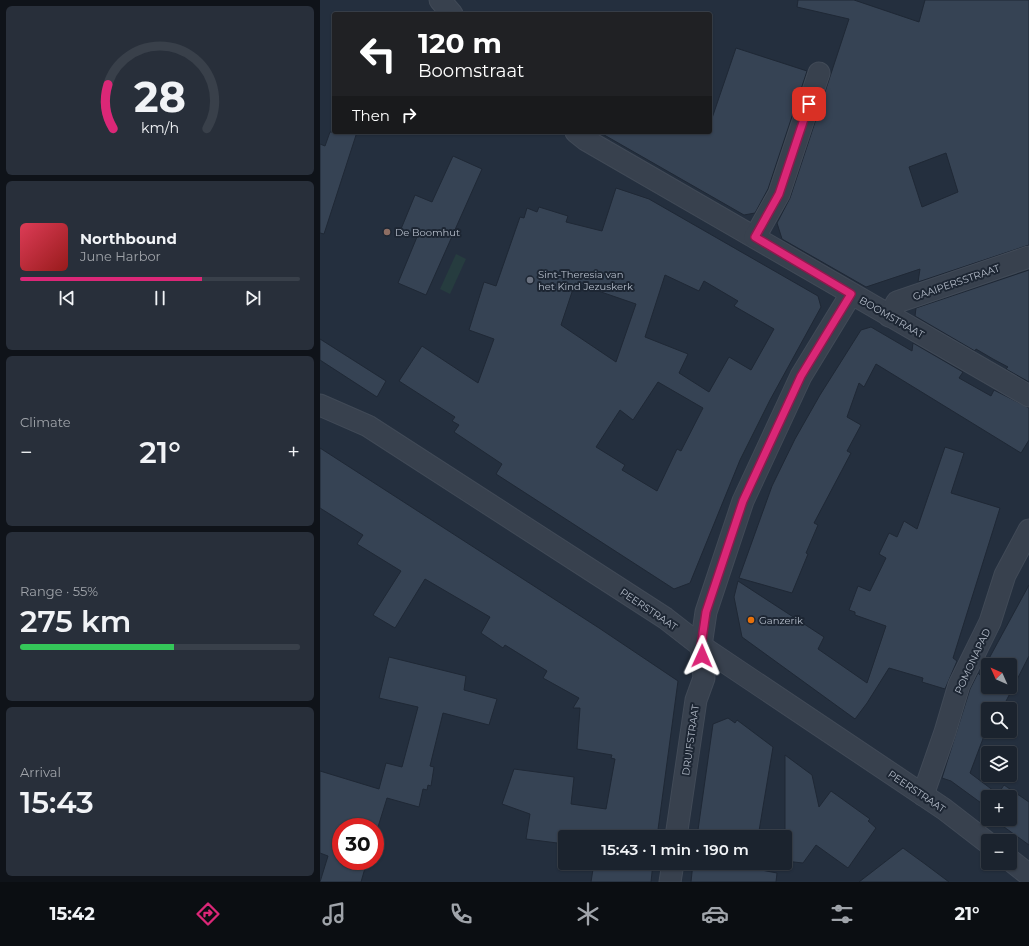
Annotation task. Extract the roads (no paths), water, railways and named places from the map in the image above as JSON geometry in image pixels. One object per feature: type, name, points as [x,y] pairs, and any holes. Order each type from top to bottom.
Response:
[{"type":"street","points":[[440,0],[450,12]]},
{"type":"street","points":[[755,237],[779,194],[819,73]]},
{"type":"street","name":"BOOMSTRAAT","points":[[578,134],[586,140],[1029,396]]},
{"type":"street","name":"GAAIPERSSTRAAT","points":[[889,316],[897,302],[1029,257]]},
{"type":"street","name":"DRUIFSTRAAT","points":[[677,830],[696,700],[704,678],[701,646],[706,612],[743,501],[801,376],[851,294]]},
{"type":"street","name":"PEERSTRAAT","points":[[320,405],[368,426],[665,618],[701,646],[923,795],[981,838]]},
{"type":"street","name":"POMONAPAD","points":[[923,795],[946,732],[959,685],[990,622],[1005,575],[1029,530]]},
{"type":"street","points":[[1017,866],[1029,875]]},
{"type":"street","points":[[670,882],[672,870]]},
{"type":"place","name":"De Boomhut","points":[[387,232]]},
{"type":"place","name":"Sint-Theresia van het Kind Jezuskerk","points":[[530,280]]},
{"type":"place","name":"Ganzerik","points":[[751,620]]}]
